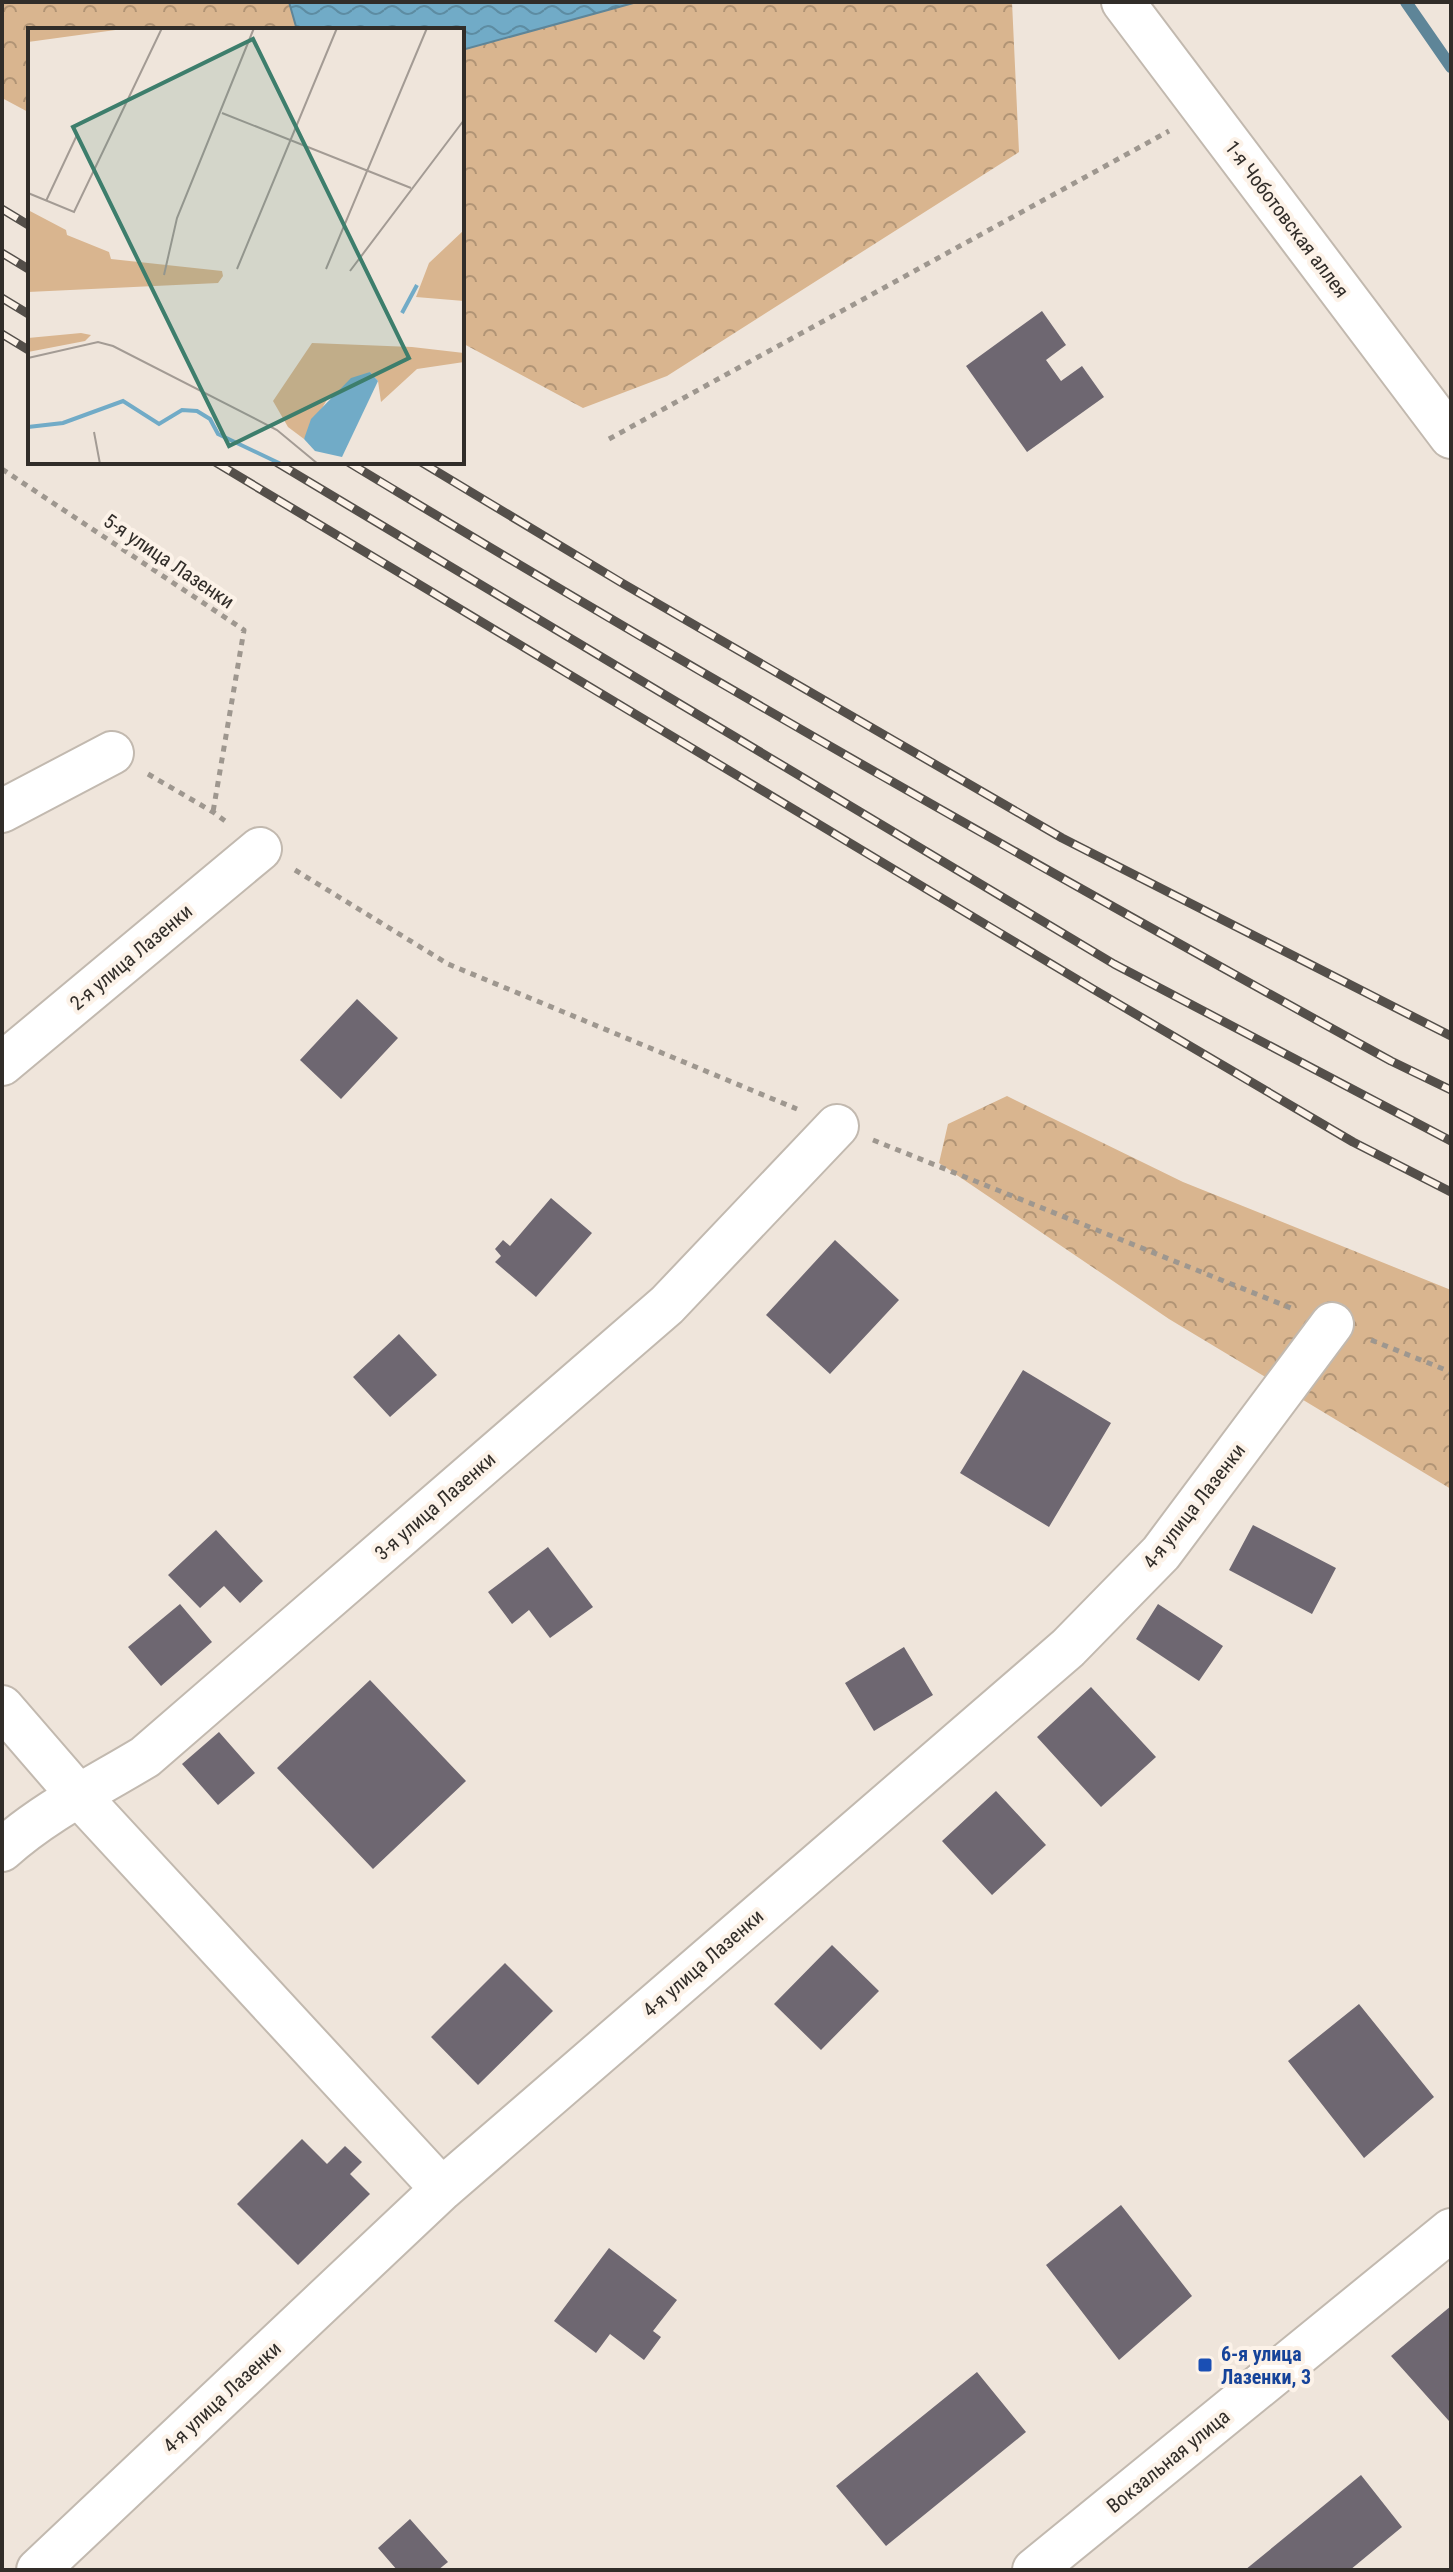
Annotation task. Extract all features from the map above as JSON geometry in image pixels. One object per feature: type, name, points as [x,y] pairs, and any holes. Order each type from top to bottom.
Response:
[{"type":"street","name":"1-я Чоботовская аллея","points":[[1123,2],[1451,437]]},
{"type":"street","points":[[2,811],[112,753]]},
{"type":"street","name":"2-я улица Лазенки","points":[[2,1064],[260,849]]},
{"type":"street","name":"3-я улица Лазенки","points":[[2,1850],[79,1796],[145,1757],[667,1305],[837,1126]]},
{"type":"street","name":"4-я улица Лазенки","points":[[38,2570],[442,2189],[1068,1648],[1161,1553],[1332,1324]]},
{"type":"street","points":[[2,1707],[79,1796],[442,2189]]},
{"type":"street","name":"Вокзальная улица","points":[[1034,2570],[1451,2230]]},
{"type":"path","points":[[609,439],[1205,111]]},
{"type":"path","name":"5-я улица Лазенки","points":[[2,469],[244,630],[213,812]]},
{"type":"path","points":[[112,753],[213,812],[260,849],[448,964],[837,1126],[1451,1372]]},
{"type":"green space","points":[[2,2],[289,2],[296,28],[28,28],[28,112],[2,98]]},
{"type":"green space","points":[[637,2],[1012,2],[1019,152],[667,376],[583,408],[464,344],[464,49]]},
{"type":"green space","points":[[1007,1096],[1183,1182],[1451,1290],[1451,1489],[1169,1319],[939,1163],[948,1124]]},
{"type":"water","points":[[289,2],[637,2],[464,49],[464,28],[296,28]]},
{"type":"building","points":[[1042,311],[1066,345],[1046,360],[1061,381],[1082,366],[1104,397],[1027,452],[966,366]]},
{"type":"building","points":[[357,999],[398,1038],[341,1099],[300,1060]]},
{"type":"building","points":[[551,1198],[592,1233],[536,1297],[495,1262],[501,1256],[495,1249],[503,1240],[510,1246]]},
{"type":"building","points":[[835,1240],[899,1300],[830,1374],[766,1315]]},
{"type":"building","points":[[399,1334],[437,1375],[390,1417],[353,1377]]},
{"type":"building","points":[[1023,1370],[1111,1423],[1049,1527],[960,1473]]},
{"type":"building","points":[[1253,1525],[1336,1568],[1312,1614],[1229,1570]]},
{"type":"building","points":[[216,1530],[263,1581],[240,1603],[224,1586],[200,1608],[168,1575]]},
{"type":"building","points":[[548,1547],[593,1607],[550,1638],[529,1610],[512,1624],[488,1592]]},
{"type":"building","points":[[180,1604],[212,1642],[161,1686],[128,1647]]},
{"type":"building","points":[[1158,1604],[1223,1646],[1199,1681],[1136,1639]]},
{"type":"building","points":[[904,1647],[933,1695],[874,1731],[845,1683]]},
{"type":"building","points":[[370,1680],[466,1781],[373,1869],[277,1768]]},
{"type":"building","points":[[1091,1687],[1156,1757],[1101,1807],[1037,1737]]},
{"type":"building","points":[[219,1732],[255,1773],[218,1805],[182,1764]]},
{"type":"building","points":[[996,1791],[1046,1845],[992,1895],[942,1841]]},
{"type":"building","points":[[832,1945],[879,1991],[821,2050],[774,2004]]},
{"type":"building","points":[[505,1963],[553,2011],[478,2085],[431,2037]]},
{"type":"building","points":[[1359,2004],[1434,2097],[1364,2158],[1288,2061]]},
{"type":"building","points":[[302,2139],[327,2164],[345,2146],[362,2162],[350,2174],[370,2194],[298,2265],[237,2204]]},
{"type":"building","points":[[1121,2205],[1192,2296],[1119,2360],[1046,2265]]},
{"type":"building","points":[[609,2248],[677,2300],[653,2331],[661,2337],[644,2360],[610,2334],[596,2353],[554,2321]]},
{"type":"building","points":[[1451,2306],[1451,2420],[1449,2421],[1391,2356]]},
{"type":"building","points":[[977,2372],[1026,2432],[886,2546],[836,2486]]},
{"type":"building","points":[[1361,2475],[1402,2527],[1350,2570],[1245,2570]]},
{"type":"building","points":[[410,2519],[448,2562],[438,2570],[397,2570],[378,2548]]},
{"type":"waterway","points":[[1406,2],[1451,67]]},
{"type":"railway","points":[[2,209],[28,225]]},
{"type":"railway","points":[[2,253],[28,269]]},
{"type":"railway","points":[[2,298],[28,314]]},
{"type":"railway","points":[[2,334],[28,350]]},
{"type":"railway","points":[[218,464],[1093,989],[1353,1142],[1451,1192]]},
{"type":"railway","points":[[279,464],[1114,964],[1451,1141]]},
{"type":"railway","points":[[351,464],[606,616],[997,842],[1391,1061],[1451,1090]]},
{"type":"railway","points":[[424,464],[622,583],[1062,838],[1451,1036]]},
{"type":"place","name":"6-я улица Лазенки, 3","points":[[1205,2365]]}]
